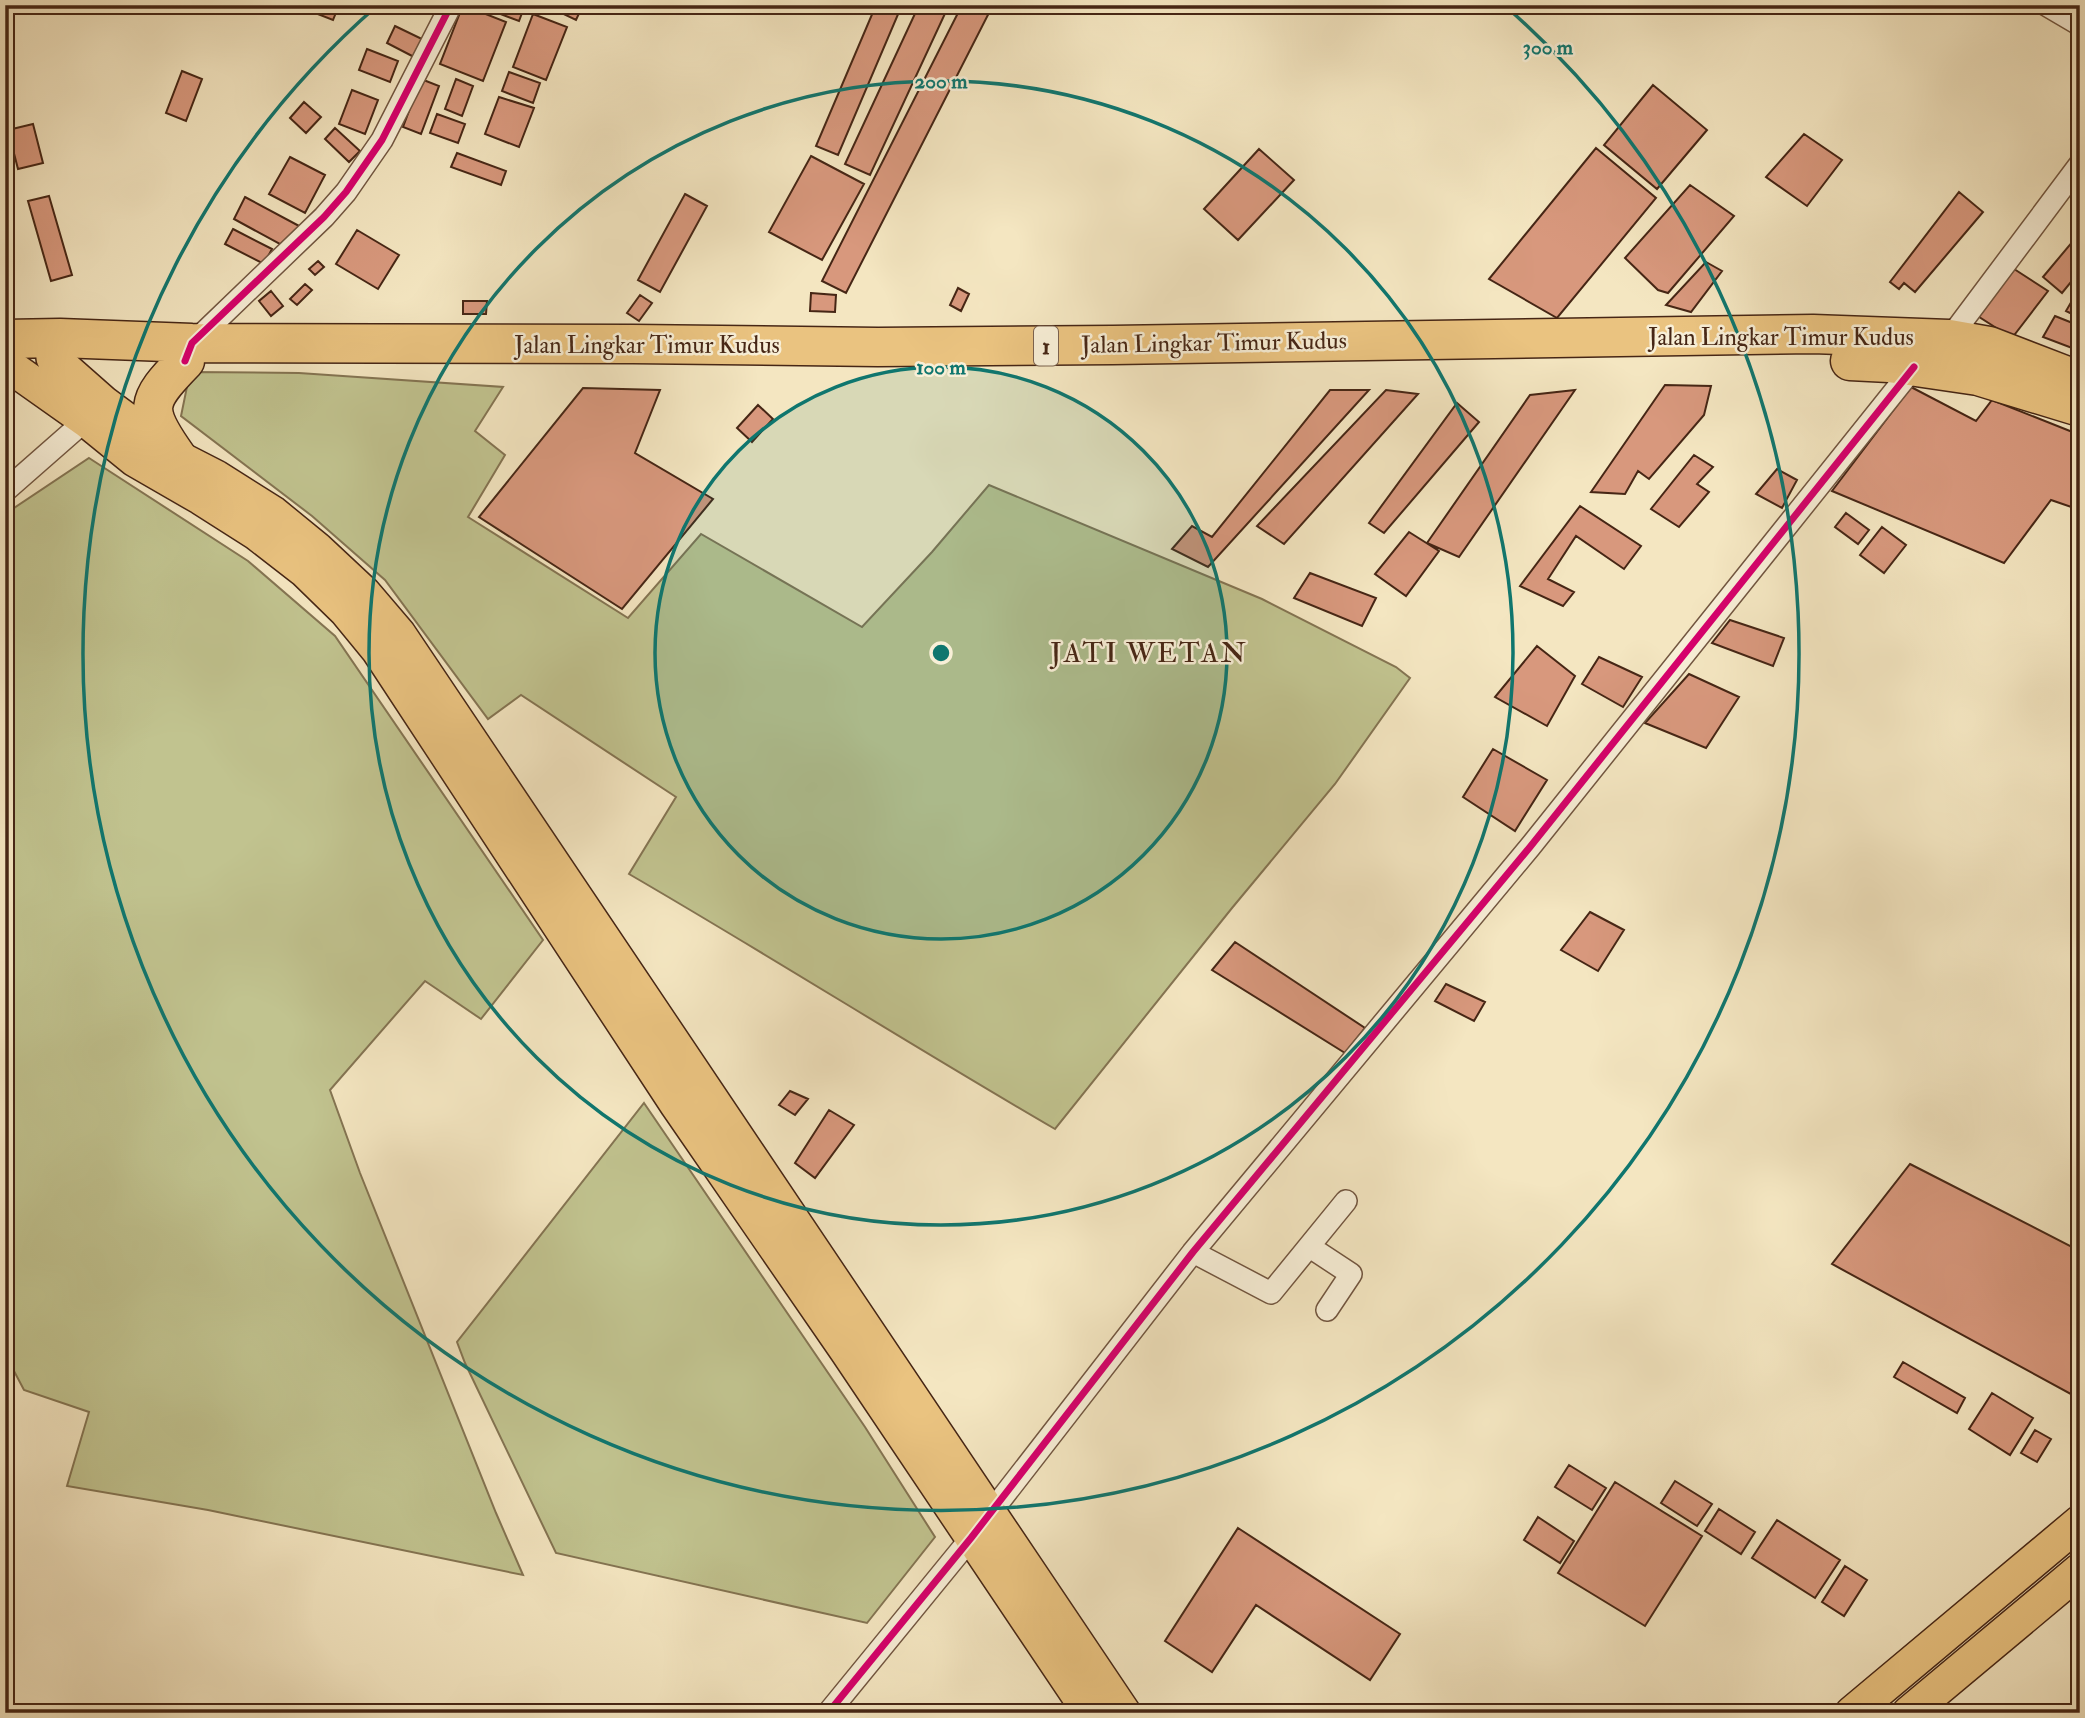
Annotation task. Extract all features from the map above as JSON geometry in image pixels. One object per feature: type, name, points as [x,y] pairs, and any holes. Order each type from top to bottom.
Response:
[{"type":"highway","name":"Jalan Lingkar Timur Kudus","points":[[189,352],[633,344],[892,347],[1113,345],[1813,334],[1949,339],[1989,346],[2080,381]]},
{"type":"highway","name":"Jalan Lingkar Timur Kudus","points":[[5,339],[53,348],[189,352],[1032,369],[1325,367],[1582,357],[1814,359],[1889,363],[1978,376],[2080,407]]},
{"type":"highway","name":"Jalan Lingkar Timur Kudus","points":[[5,361],[53,348]]},
{"type":"highway","points":[[177,457],[161,434],[153,416],[154,397],[189,352]]},
{"type":"main road","points":[[53,348],[95,412],[135,460],[256,533],[305,571],[346,611],[378,650],[677,1105],[838,1339],[1124,1713]]},
{"type":"main road","points":[[5,361],[216,477],[273,513],[364,593],[399,634],[980,1525],[1090,1713]]},
{"type":"main road","points":[[1852,1713],[2080,1522]]},
{"type":"main road","points":[[1909,1713],[2080,1570]]},
{"type":"street","points":[[189,352],[324,217],[352,184],[382,140],[451,5]]},
{"type":"street","points":[[2052,7],[2080,26]]},
{"type":"street","points":[[1949,339],[2080,164]]},
{"type":"street","points":[[828,1713],[980,1525],[1193,1252],[1530,847],[1914,367]]},
{"type":"street","points":[[5,491],[95,412]]},
{"type":"street","points":[[1193,1252],[1271,1293],[1346,1201]]},
{"type":"street","points":[[1310,1247],[1351,1274],[1327,1310]]},
{"type":"green space","points":[[190,372],[299,373],[503,387],[475,431],[505,455],[468,517],[628,618],[701,534],[862,627],[932,552],[989,485],[1262,599],[1396,667],[1410,678],[1335,784],[1055,1129],[629,874],[676,797],[521,695],[488,719],[385,580],[312,516],[181,416]]},
{"type":"green space","points":[[89,458],[248,561],[335,636],[543,940],[481,1019],[425,981],[330,1090],[360,1173],[523,1575],[208,1510],[67,1486],[89,1412],[24,1390],[5,1354],[5,514]]},
{"type":"green space","points":[[644,1103],[865,1427],[935,1537],[867,1623],[556,1553],[465,1363],[457,1342]]},
{"type":"building","points":[[319,5],[339,5],[333,20],[315,13]]},
{"type":"building","points":[[389,5],[419,5],[417,12]]},
{"type":"building","points":[[463,5],[506,22],[483,81],[440,64]]},
{"type":"building","points":[[477,5],[525,5],[519,21]]},
{"type":"building","points":[[552,5],[583,5],[576,20],[551,8]]},
{"type":"building","points":[[876,5],[902,5],[838,155],[816,146]]},
{"type":"building","points":[[919,5],[949,5],[870,175],[845,164]]},
{"type":"building","points":[[962,5],[993,5],[846,293],[822,281]]},
{"type":"building","points":[[533,14],[567,27],[546,80],[513,67]]},
{"type":"building","points":[[395,26],[424,40],[416,58],[387,43]]},
{"type":"building","points":[[367,49],[398,61],[390,82],[359,70]]},
{"type":"building","points":[[182,71],[202,79],[186,121],[166,113]]},
{"type":"building","points":[[509,72],[540,83],[533,103],[502,91]]},
{"type":"building","points":[[421,79],[439,86],[421,134],[403,127]]},
{"type":"building","points":[[456,79],[473,86],[462,116],[445,109]]},
{"type":"building","points":[[1653,85],[1707,130],[1657,189],[1604,145]]},
{"type":"building","points":[[352,90],[378,100],[365,134],[339,124]]},
{"type":"building","points":[[499,97],[534,108],[519,147],[485,134]]},
{"type":"building","points":[[304,102],[321,117],[306,133],[290,118]]},
{"type":"building","points":[[437,114],[465,124],[458,143],[430,133]]},
{"type":"building","points":[[33,124],[43,163],[18,169],[8,130]]},
{"type":"building","points":[[335,128],[360,151],[349,162],[325,139]]},
{"type":"building","points":[[1804,134],[1842,160],[1807,206],[1766,177]]},
{"type":"building","points":[[1596,148],[1656,198],[1557,318],[1489,279]]},
{"type":"building","points":[[1259,149],[1294,180],[1238,240],[1204,209]]},
{"type":"building","points":[[457,153],[506,171],[501,185],[451,167]]},
{"type":"building","points":[[811,156],[864,184],[822,260],[769,232]]},
{"type":"building","points":[[290,157],[325,175],[305,213],[269,194]]},
{"type":"building","points":[[1690,185],[1734,216],[1668,293],[1658,290],[1625,258]]},
{"type":"building","points":[[1959,192],[1983,212],[1915,292],[1904,283],[1899,289],[1890,282]]},
{"type":"building","points":[[685,194],[707,206],[660,292],[638,280]]},
{"type":"building","points":[[49,196],[72,275],[51,281],[28,201]]},
{"type":"building","points":[[245,197],[301,227],[289,249],[234,219]]},
{"type":"building","points":[[2080,206],[2080,220],[2073,214]]},
{"type":"building","points":[[233,229],[272,249],[264,264],[225,244]]},
{"type":"building","points":[[357,230],[399,255],[378,289],[336,264]]},
{"type":"building","points":[[2073,241],[2080,246],[2080,271],[2062,293],[2043,277]]},
{"type":"building","points":[[318,261],[324,267],[315,275],[309,269]]},
{"type":"building","points":[[1706,262],[1722,271],[1691,312],[1666,305]]},
{"type":"building","points":[[2011,267],[2048,291],[2012,338],[1973,313]]},
{"type":"building","points":[[305,284],[312,290],[297,305],[290,299]]},
{"type":"building","points":[[2080,287],[2080,318],[2066,311]]},
{"type":"building","points":[[958,288],[969,294],[961,311],[950,305]]},
{"type":"building","points":[[271,291],[283,306],[271,316],[259,301]]},
{"type":"building","points":[[811,293],[836,295],[835,312],[810,311]]},
{"type":"building","points":[[640,295],[652,303],[639,321],[627,313]]},
{"type":"building","points":[[463,301],[487,301],[486,314],[463,314]]},
{"type":"building","points":[[2055,316],[2080,326],[2080,351],[2043,337]]},
{"type":"building","points":[[1665,385],[1711,386],[1704,415],[1649,479],[1638,471],[1625,494],[1591,492]]},
{"type":"building","points":[[1911,387],[1976,421],[1992,400],[2080,435],[2080,510],[2051,500],[2004,563],[1832,491]]},
{"type":"building","points":[[583,388],[660,390],[635,453],[713,499],[622,609],[479,517]]},
{"type":"building","points":[[1330,390],[1369,390],[1208,567],[1172,549],[1192,526],[1212,537]]},
{"type":"building","points":[[1386,390],[1418,394],[1284,544],[1257,526]]},
{"type":"building","points":[[1575,390],[1459,557],[1427,543],[1530,395]]},
{"type":"building","points":[[1457,403],[1479,422],[1384,533],[1369,523]]},
{"type":"building","points":[[758,405],[773,419],[752,442],[737,428]]},
{"type":"building","points":[[1694,455],[1713,467],[1697,484],[1709,492],[1679,527],[1651,509]]},
{"type":"building","points":[[1777,469],[1797,480],[1782,508],[1756,494]]},
{"type":"building","points":[[1580,506],[1641,546],[1624,569],[1576,536],[1548,579],[1574,592],[1563,606],[1520,586]]},
{"type":"building","points":[[1846,513],[1869,530],[1858,544],[1835,527]]},
{"type":"building","points":[[1882,527],[1906,545],[1884,573],[1860,555]]},
{"type":"building","points":[[1409,532],[1439,551],[1406,596],[1375,574]]},
{"type":"building","points":[[1310,573],[1376,598],[1362,626],[1294,598]]},
{"type":"building","points":[[1730,620],[1784,638],[1773,666],[1712,643]]},
{"type":"building","points":[[1537,646],[1575,676],[1547,726],[1495,697]]},
{"type":"building","points":[[1599,657],[1642,677],[1623,707],[1582,684]]},
{"type":"building","points":[[1689,674],[1739,697],[1706,748],[1645,723]]},
{"type":"building","points":[[1493,749],[1547,780],[1515,831],[1463,797]]},
{"type":"building","points":[[1590,912],[1624,930],[1598,971],[1561,950]]},
{"type":"building","points":[[1235,942],[1365,1028],[1345,1053],[1212,970]]},
{"type":"building","points":[[1446,984],[1485,1002],[1474,1021],[1435,1001]]},
{"type":"building","points":[[790,1091],[808,1099],[795,1115],[779,1105]]},
{"type":"building","points":[[829,1110],[854,1125],[815,1178],[795,1163]]},
{"type":"building","points":[[1910,1164],[2080,1251],[2080,1399],[1832,1264]]},
{"type":"building","points":[[1903,1362],[1965,1398],[1957,1413],[1894,1377]]},
{"type":"building","points":[[1992,1393],[2033,1418],[2010,1455],[1969,1429]]},
{"type":"building","points":[[2035,1430],[2051,1439],[2037,1462],[2021,1453]]},
{"type":"building","points":[[1569,1465],[1606,1488],[1592,1510],[1555,1487]]},
{"type":"building","points":[[1675,1481],[1712,1504],[1697,1526],[1661,1503]]},
{"type":"building","points":[[1615,1482],[1702,1536],[1645,1626],[1558,1573]]},
{"type":"building","points":[[1719,1509],[1755,1532],[1741,1554],[1705,1531]]},
{"type":"building","points":[[1538,1517],[1574,1541],[1560,1563],[1524,1540]]},
{"type":"building","points":[[1777,1520],[1840,1560],[1815,1598],[1752,1558]]},
{"type":"building","points":[[1238,1528],[1400,1634],[1370,1680],[1256,1605],[1212,1672],[1165,1641]]},
{"type":"building","points":[[1845,1566],[1867,1580],[1844,1616],[1822,1602]]},
{"type":"cycle path","points":[[185,361],[192,343],[324,217],[346,192],[382,140],[451,5]]},
{"type":"cycle path","points":[[828,1713],[971,1538],[1193,1252],[1530,847],[1914,367]]},
{"type":"district","name":"JATI WETAN","points":[[1149,653]]}]
